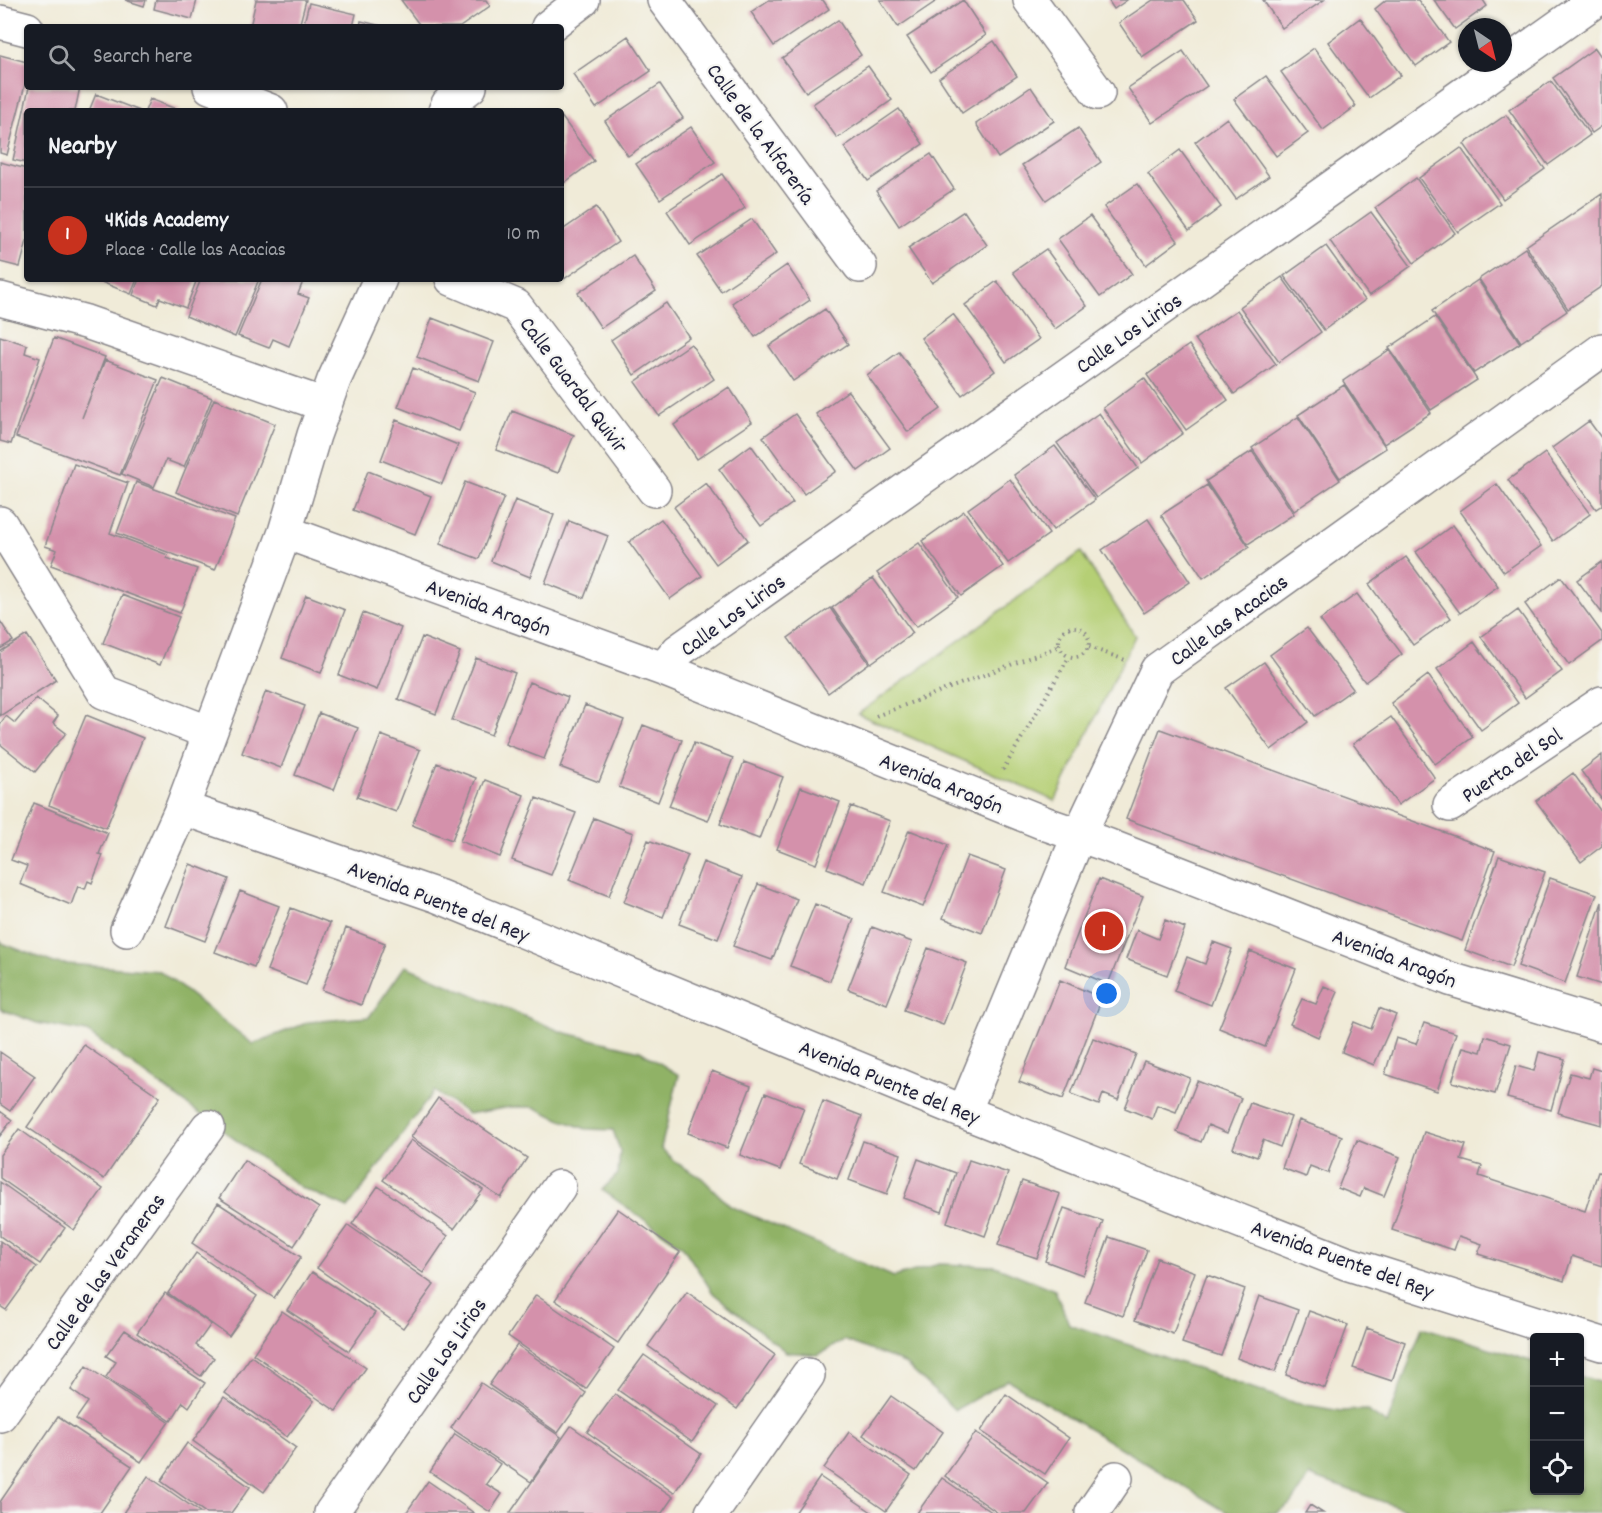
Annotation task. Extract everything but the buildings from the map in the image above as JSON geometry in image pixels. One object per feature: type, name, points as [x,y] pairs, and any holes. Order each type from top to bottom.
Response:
[{"type":"street","points":[[552,24],[583,0]]},
{"type":"street","name":"Calle de la Alfarería","points":[[664,0],[860,266]]},
{"type":"street","points":[[1030,0],[1098,93]]},
{"type":"street","name":"Calle Los Lirios","points":[[663,669],[678,651],[1596,0]]},
{"type":"street","points":[[0,22],[24,28]]},
{"type":"street","points":[[218,90],[263,108]]},
{"type":"street","points":[[127,930],[182,808],[285,532],[334,380],[379,282]]},
{"type":"street","name":"Calle Guardal Quivir","points":[[459,282],[516,306],[654,490]]},
{"type":"street","points":[[0,299],[86,322],[325,405]]},
{"type":"street","name":"Calle las Acacias","points":[[964,1112],[1079,835],[1157,670],[1600,356]]},
{"type":"street","points":[[0,523],[104,692],[210,733]]},
{"type":"street","name":"Avenida Aragón","points":[[285,532],[663,669],[1079,835],[1450,979],[1602,1025]]},
{"type":"street","name":"Puerta del Sol","points":[[1450,805],[1602,703]]},
{"type":"street","name":"Avenida Puente del Rey","points":[[182,808],[438,896],[964,1112],[1346,1263],[1602,1344]]},
{"type":"street","name":"Calle de las Veraneras","points":[[0,1415],[208,1127]]},
{"type":"street","name":"Calle Los Lirios","points":[[332,1513],[559,1187]]},
{"type":"street","points":[[712,1513],[808,1375]]},
{"type":"street","points":[[1092,1513],[1116,1478]]},
{"type":"path","points":[[1077,627],[1086,632],[1089,647],[1079,657],[1069,657],[1061,651],[1060,637],[1063,632],[1077,627]]},
{"type":"path","points":[[867,719],[1060,646]]},
{"type":"path","points":[[1089,647],[1130,662]]},
{"type":"path","points":[[998,780],[1069,657]]},
{"type":"green space","points":[[1081,552],[1135,636],[1055,801],[858,714]]},
{"type":"green space","points":[[0,941],[54,963],[160,971],[253,1044],[309,1022],[369,1017],[405,966],[562,1032],[640,1051],[679,1075],[661,1148],[675,1162],[702,1178],[730,1206],[894,1277],[939,1264],[995,1266],[1055,1290],[1069,1324],[1295,1403],[1341,1411],[1366,1410],[1387,1424],[1422,1327],[1530,1361],[1530,1495],[1584,1495],[1584,1377],[1602,1383],[1602,1513],[1415,1513],[1310,1476],[1292,1503],[1277,1513],[1228,1513],[1008,1380],[955,1410],[904,1363],[844,1340],[818,1355],[786,1352],[713,1293],[683,1247],[602,1190],[618,1174],[620,1151],[613,1130],[586,1129],[534,1107],[511,1107],[468,1114],[434,1091],[348,1208],[302,1188],[87,1032],[37,1023],[0,1009]]},
{"type":"place","name":"4Kids Academy","points":[[1104,931]]}]
